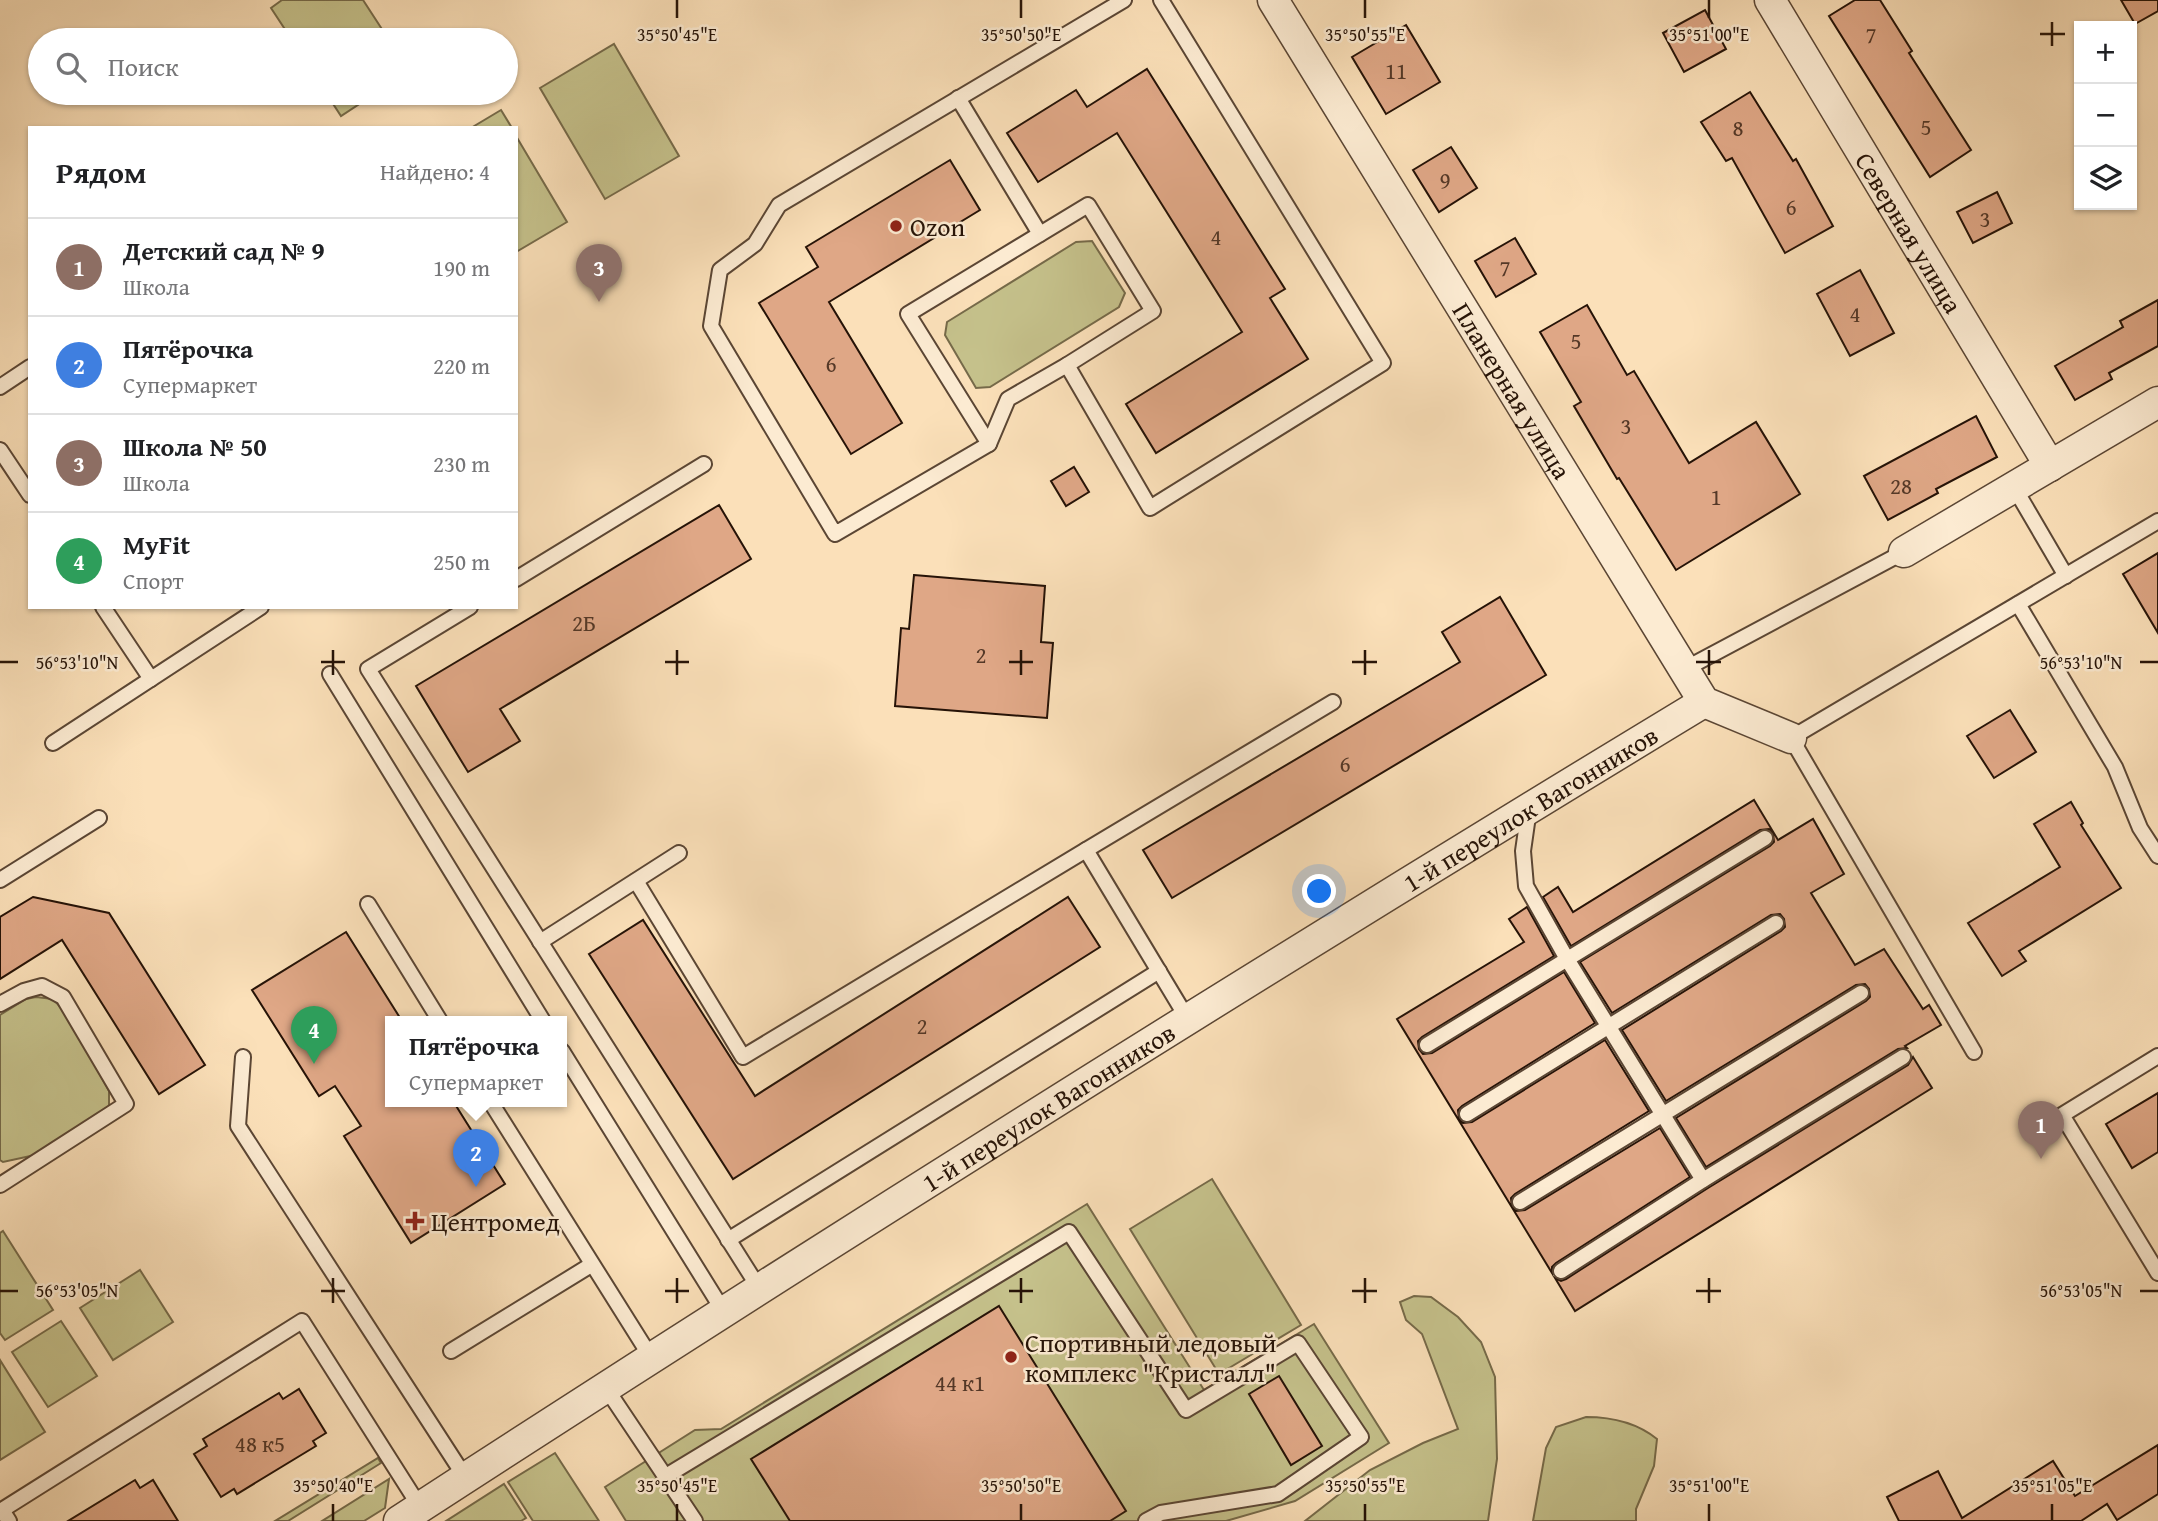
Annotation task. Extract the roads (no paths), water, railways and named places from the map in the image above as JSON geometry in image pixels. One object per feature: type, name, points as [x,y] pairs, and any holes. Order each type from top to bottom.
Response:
[{"type":"street","name":"Планерная улица","points":[[1273,0],[1704,702]]},
{"type":"street","name":"Северная улица","points":[[1770,0],[2050,466]]},
{"type":"street","points":[[1904,552],[2158,402]]},
{"type":"street","points":[[1704,702],[1791,738]]},
{"type":"street","name":"1-й переулок Вагонников","points":[[410,1514],[724,1311],[1187,1018],[1704,702]]},
{"type":"lane","points":[[989,444],[908,314],[1088,205],[1153,312],[1008,399],[989,444],[835,534],[711,326],[720,270],[755,244],[779,205],[1124,0]]},
{"type":"lane","points":[[1067,365],[1150,508],[1383,363],[1161,0]]},
{"type":"lane","points":[[958,99],[1040,234]]},
{"type":"lane","points":[[0,387],[28,368]]},
{"type":"lane","points":[[0,450],[28,492]]},
{"type":"lane","points":[[518,578],[704,464]]},
{"type":"lane","points":[[2014,487],[2066,576]]},
{"type":"lane","points":[[1974,1052],[1791,738],[2158,521]]},
{"type":"lane","points":[[1683,670],[1904,552]]},
{"type":"lane","points":[[2018,604],[2115,767],[2140,828],[2158,856]]},
{"type":"lane","points":[[104,609],[150,679]]},
{"type":"lane","points":[[53,743],[258,609]]},
{"type":"lane","points":[[467,609],[368,669],[759,1289]]},
{"type":"lane","points":[[330,674],[540,1016]]},
{"type":"lane","points":[[636,881],[743,1057],[1332,702]]},
{"type":"lane","points":[[1529,808],[1523,851],[1526,886],[1567,959],[1703,1180]]},
{"type":"lane","points":[[0,880],[99,818]]},
{"type":"lane","points":[[1427,1045],[1765,838]]},
{"type":"lane","points":[[1086,850],[1187,1018]]},
{"type":"lane","points":[[540,942],[679,853]]},
{"type":"lane","points":[[368,904],[437,1016]]},
{"type":"lane","points":[[1467,1114],[1776,923]]},
{"type":"lane","points":[[728,1240],[1159,971]]},
{"type":"lane","points":[[0,1004],[24,991],[42,986],[63,997],[126,1104],[0,1185]]},
{"type":"lane","points":[[1520,1202],[1861,993]]},
{"type":"lane","points":[[2158,1056],[2062,1115],[2158,1273]]},
{"type":"lane","points":[[243,1057],[238,1126],[465,1477]]},
{"type":"lane","points":[[1561,1271],[1903,1057]]},
{"type":"lane","points":[[567,1059],[724,1311]]},
{"type":"lane","points":[[494,1107],[652,1359]]},
{"type":"lane","points":[[666,1476],[1069,1232],[1186,1410],[1298,1343],[1362,1437],[1278,1494],[1161,1513],[1146,1521]]},
{"type":"lane","points":[[451,1351],[591,1265]]},
{"type":"lane","points":[[9,1521],[2,1510],[302,1321],[410,1514]]},
{"type":"lane","points":[[606,1388],[695,1521]]},
{"type":"place","name":"Ozon","points":[[896,226]]},
{"type":"place","name":"Школа № 50","points":[[599,302]]},
{"type":"place","name":"MyFit","points":[[314,1064]]},
{"type":"place","name":"Детский сад № 9","points":[[2041,1159]]},
{"type":"place","name":"Пятёрочка","points":[[476,1187]]},
{"type":"place","name":"Центромед","points":[[415,1221]]},
{"type":"place","name":"Спортивный ледовый комплекс \"Кристалл\"","points":[[1011,1357]]}]
